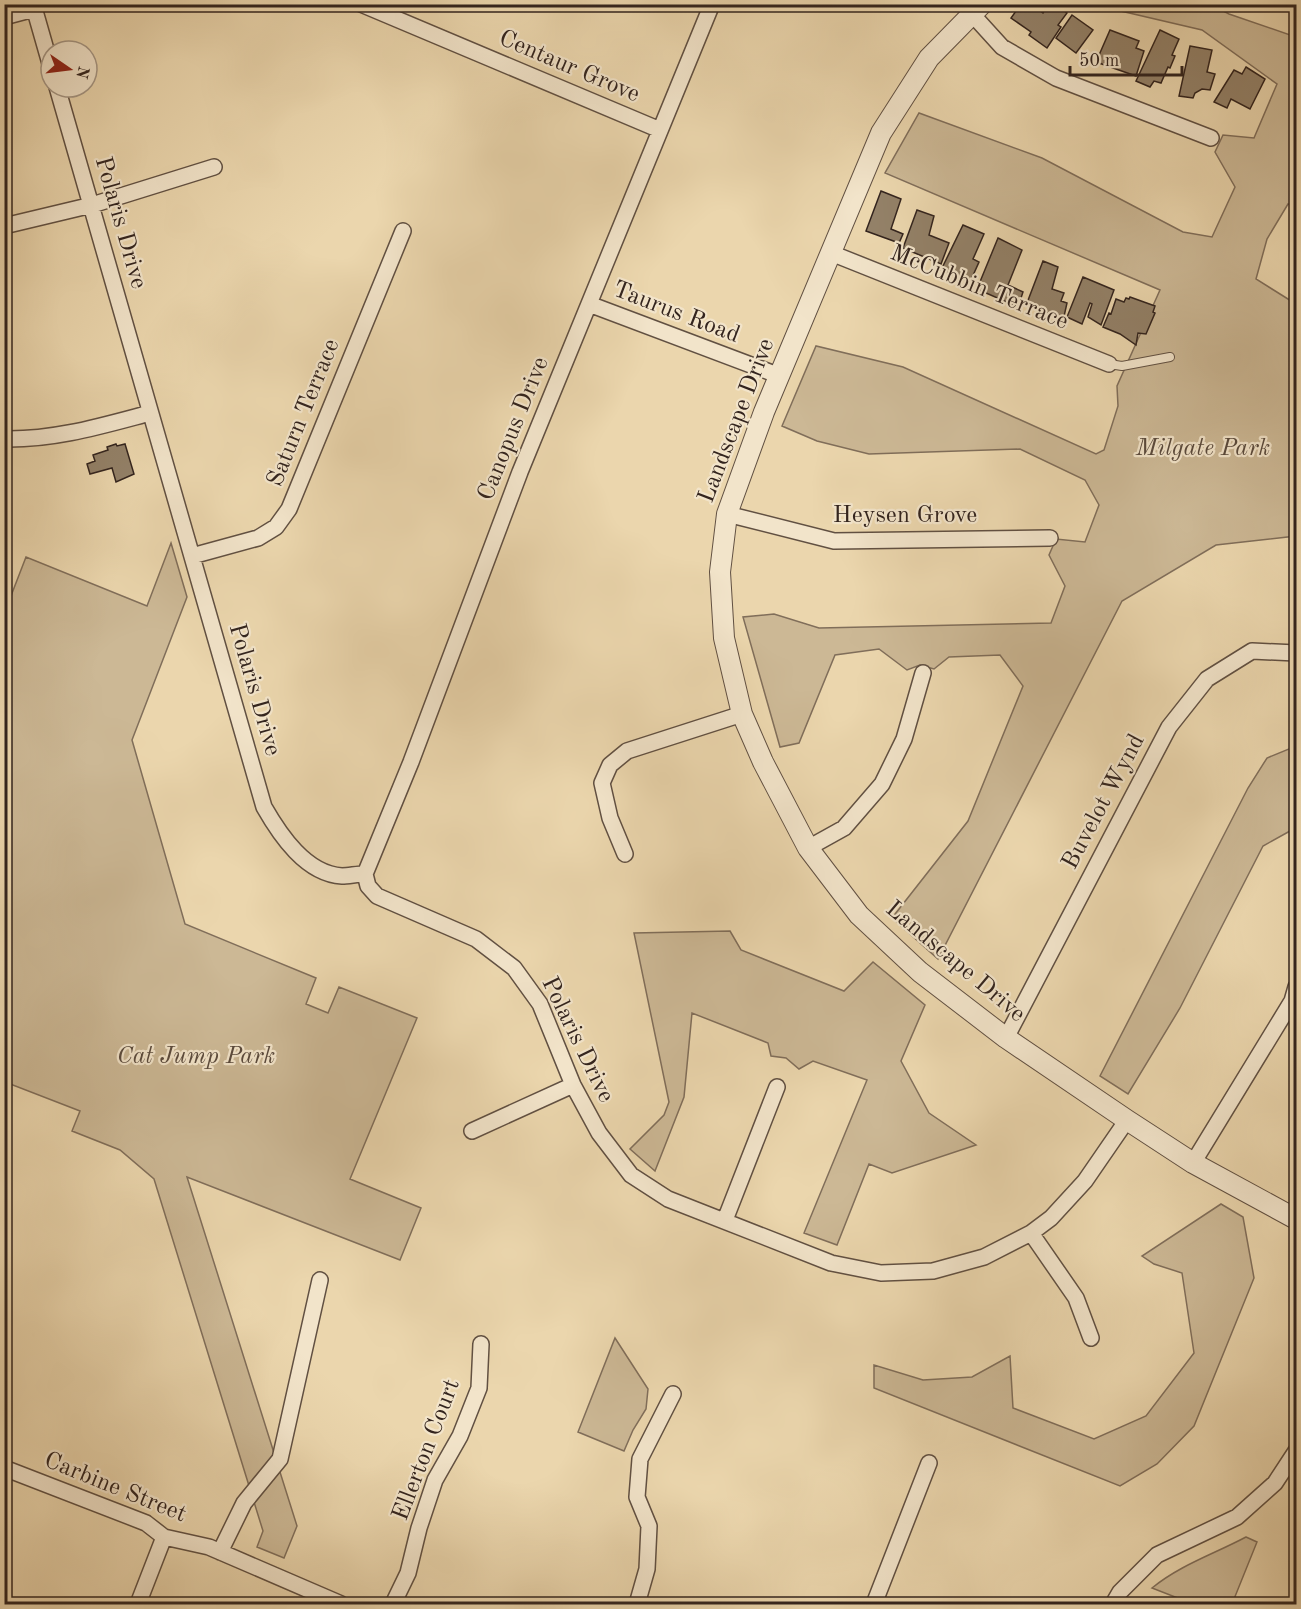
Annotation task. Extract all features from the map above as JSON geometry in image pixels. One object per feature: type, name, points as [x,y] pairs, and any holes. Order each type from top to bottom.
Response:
[{"type":"street","name":"Centaur Grove","points":[[361,4],[660,130]]},
{"type":"street","name":"Canopus Drive","points":[[365,874],[411,762],[520,472],[712,4]]},
{"type":"street","points":[[4,17],[33,7],[43,39]]},
{"type":"street","points":[[977,9],[1002,47],[1056,78],[1211,138]]},
{"type":"street","name":"Landscape Drive","points":[[977,9],[929,58],[881,133],[764,412],[727,514],[720,572],[723,627],[742,714],[763,762],[807,848],[859,915],[920,972],[1006,1038],[1127,1120],[1193,1163],[1296,1220]]},
{"type":"street","name":"Polaris Drive","points":[[61,99],[264,807],[276,828],[316,869],[341,876],[365,874],[368,886],[377,896],[476,939],[514,968],[540,1004],[573,1085],[599,1133],[631,1175],[668,1199],[831,1263],[881,1273],[933,1271],[984,1257],[1031,1233],[1052,1218],[1085,1181],[1127,1120]]},
{"type":"street","points":[[4,226],[92,205],[214,167]]},
{"type":"street","name":"Saturn Terrace","points":[[192,556],[258,538],[276,527],[289,509],[403,231]]},
{"type":"street","name":"McCubbin Terrace","points":[[831,253],[1109,364]]},
{"type":"street","name":"Taurus Road","points":[[589,304],[780,376]]},
{"type":"street","points":[[4,439],[28,439],[70,434],[150,413]]},
{"type":"street","name":"Heysen Grove","points":[[727,514],[834,541],[1050,538]]},
{"type":"street","name":"Buvelot Wynd","points":[[1006,1038],[1168,727],[1207,679],[1252,651],[1296,652]]},
{"type":"street","points":[[807,848],[844,828],[882,784],[904,739],[923,673]]},
{"type":"street","points":[[625,854],[610,818],[602,783],[610,765],[627,751],[742,714]]},
{"type":"street","points":[[1193,1163],[1292,1001],[1296,987]]},
{"type":"street","points":[[472,1131],[573,1085]]},
{"type":"street","points":[[725,1220],[777,1087]]},
{"type":"street","points":[[1031,1233],[1076,1298],[1091,1338]]},
{"type":"street","points":[[220,1552],[244,1503],[280,1459],[321,1280]]},
{"type":"street","name":"Ellerton Court","points":[[393,1605],[408,1573],[419,1528],[435,1480],[460,1436],[479,1388],[481,1344]]},
{"type":"street","points":[[637,1605],[647,1569],[649,1526],[637,1497],[640,1460],[673,1394]]},
{"type":"street","points":[[1113,1605],[1120,1592],[1157,1555],[1237,1517],[1275,1484],[1296,1451]]},
{"type":"street","points":[[874,1605],[929,1462]]},
{"type":"street","name":"Carbine Street","points":[[4,1468],[146,1523],[164,1537],[209,1547],[341,1605]]},
{"type":"street","points":[[138,1605],[164,1537]]},
{"type":"lane","points":[[1109,364],[1122,366],[1170,357]]},
{"type":"green space","name":"Milgate Park","points":[[1095,5],[1212,5],[1229,14],[1296,37],[1296,207],[1288,204],[1267,239],[1256,279],[1296,304],[1296,536],[1216,545],[1122,601],[938,959],[892,918],[968,821],[1023,686],[1000,655],[949,657],[934,669],[920,665],[907,670],[879,649],[835,655],[799,743],[780,747],[743,617],[774,614],[819,628],[1051,623],[1065,586],[1049,555],[1056,539],[1085,542],[1099,505],[1085,480],[1020,449],[869,454],[817,441],[782,426],[816,346],[903,367],[1096,454],[1104,450],[1118,406],[1117,386],[1160,290],[885,173],[919,113],[1042,158],[1183,232],[1212,237],[1235,187],[1215,152],[1223,135],[1254,138],[1277,84],[1202,30]]},
{"type":"green space","name":"Cat Jump Park","points":[[171,543],[187,597],[132,740],[185,924],[316,978],[306,1004],[328,1013],[339,987],[417,1018],[350,1179],[421,1208],[400,1260],[187,1177],[297,1526],[284,1558],[257,1547],[263,1531],[154,1179],[120,1150],[72,1131],[80,1111],[5,1082],[4,614],[26,557],[147,606]]},
{"type":"green space","points":[[1296,746],[1296,835],[1290,831],[1263,846],[1180,1008],[1128,1094],[1100,1076],[1248,788],[1267,758]]},
{"type":"green space","points":[[730,931],[741,950],[844,991],[873,962],[925,1005],[901,1061],[929,1113],[976,1145],[892,1173],[869,1164],[837,1245],[804,1233],[867,1080],[813,1061],[799,1069],[786,1058],[771,1056],[768,1043],[692,1013],[684,1097],[655,1171],[630,1149],[664,1115],[669,1102],[634,933]]},
{"type":"green space","points":[[1221,1204],[1243,1217],[1254,1278],[1194,1426],[1157,1464],[1120,1486],[874,1388],[874,1365],[923,1380],[972,1377],[1010,1356],[1013,1408],[1094,1439],[1146,1416],[1194,1353],[1182,1273],[1154,1264],[1142,1256]]},
{"type":"green space","points":[[615,1338],[648,1389],[646,1409],[624,1451],[578,1432]]},
{"type":"green space","points":[[1246,1537],[1257,1542],[1232,1604],[1193,1604],[1152,1588],[1186,1566]]},
{"type":"building","points":[[1021,4],[1030,4],[1043,13],[1047,6],[1052,10],[1057,6],[1067,13],[1058,25],[1061,27],[1047,48],[1029,35],[1031,32],[1011,18]]},
{"type":"building","points":[[1072,15],[1093,30],[1076,53],[1056,38]]},
{"type":"building","points":[[1110,30],[1139,41],[1136,48],[1144,51],[1136,76],[1096,62]]},
{"type":"building","points":[[1160,30],[1179,39],[1172,55],[1175,56],[1161,83],[1154,81],[1150,87],[1136,81]]},
{"type":"building","points":[[1190,46],[1212,50],[1207,72],[1215,74],[1210,90],[1202,89],[1195,93],[1193,98],[1179,96]]},
{"type":"building","points":[[1246,67],[1265,79],[1250,109],[1231,99],[1227,108],[1214,102],[1234,70],[1242,74]]},
{"type":"building","points":[[881,191],[901,199],[891,229],[903,234],[899,243],[866,231]]},
{"type":"building","points":[[917,210],[934,216],[929,235],[949,243],[941,264],[903,248]]},
{"type":"building","points":[[963,225],[984,234],[973,259],[979,262],[970,282],[941,270]]},
{"type":"building","points":[[998,238],[1022,250],[1008,285],[1023,292],[1018,307],[977,289]]},
{"type":"building","points":[[1043,261],[1058,267],[1052,289],[1064,293],[1061,301],[1067,303],[1063,321],[1027,303]]},
{"type":"building","points":[[1083,277],[1114,290],[1101,325],[1088,317],[1092,304],[1090,303],[1082,324],[1067,317]]},
{"type":"building","points":[[1130,297],[1155,306],[1153,312],[1155,313],[1146,334],[1138,333],[1136,345],[1120,334],[1103,327],[1116,299],[1124,302]]},
{"type":"building","points":[[116,444],[117,446],[125,444],[134,474],[116,482],[112,468],[90,474],[87,464],[95,461],[93,455],[108,450],[107,447]]}]
